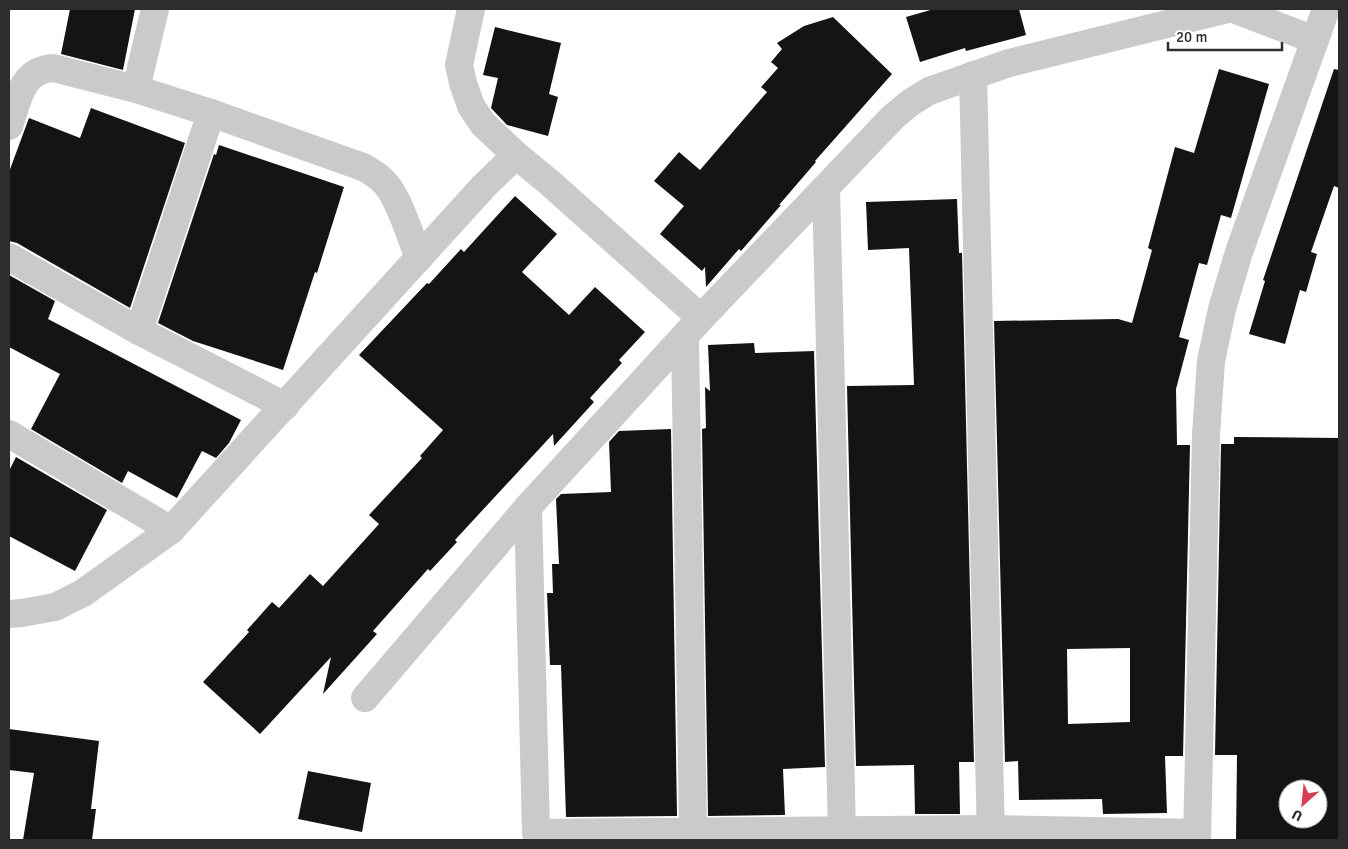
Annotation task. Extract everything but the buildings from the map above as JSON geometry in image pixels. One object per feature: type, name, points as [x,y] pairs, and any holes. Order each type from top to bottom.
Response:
[{"type":"street","points":[[136,89],[155,9]]},
{"type":"street","points":[[471,9],[459,65],[462,84],[471,106],[483,124],[516,155],[550,182],[693,328],[693,831]]},
{"type":"street","points":[[364,698],[528,507],[693,328],[893,117],[910,103],[929,91],[1008,63],[1228,9]]},
{"type":"street","points":[[1233,9],[1315,40]]},
{"type":"street","points":[[528,507],[536,833],[842,831],[1197,837],[1206,435],[1211,361],[1222,309],[1239,252],[1326,9]]},
{"type":"street","points":[[9,126],[21,90],[28,78],[43,69],[53,68],[136,89],[211,113],[363,166],[384,182],[393,195],[419,258]]},
{"type":"street","points":[[973,75],[992,835]]},
{"type":"street","points":[[139,331],[211,113]]},
{"type":"street","points":[[9,614],[55,606],[83,593],[171,530],[484,186],[516,155]]},
{"type":"street","points":[[826,188],[842,831]]},
{"type":"street","points":[[9,257],[139,331],[285,406]]},
{"type":"street","points":[[9,434],[171,530]]}]
